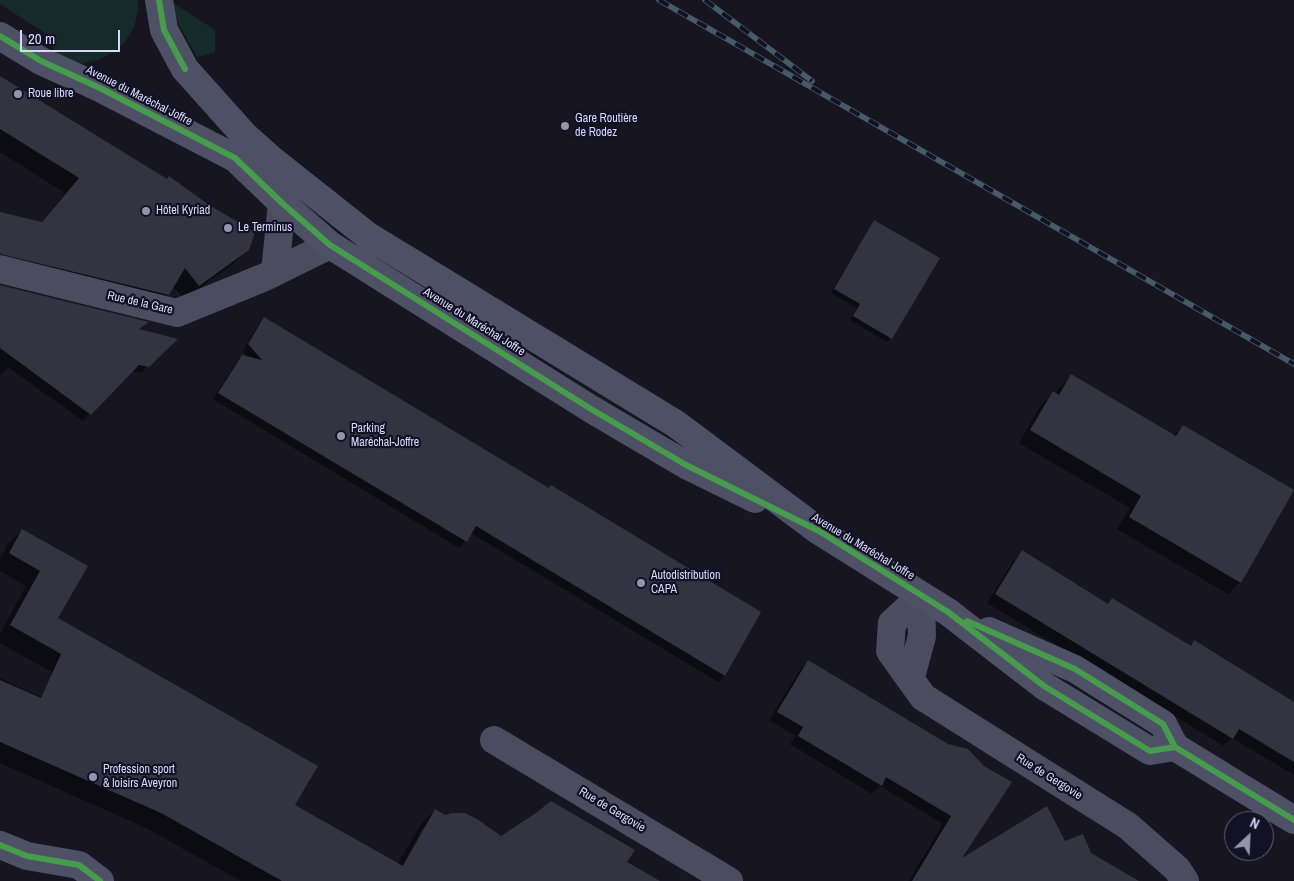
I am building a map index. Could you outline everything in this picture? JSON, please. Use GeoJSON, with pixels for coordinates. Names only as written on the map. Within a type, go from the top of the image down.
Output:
{"type":"FeatureCollection","features":[{"type":"Feature","properties":{"kind":"main road","name":"Avenue du Maréchal Joffre"},"geometry":{"type":"LineString","coordinates":[[159,0],[164,30],[185,69],[246,136],[272,160],[368,236],[676,424],[819,531],[921,596],[948,612],[1074,669],[1163,724],[1175,747],[1294,820]]}},
{"type":"Feature","properties":{"kind":"main road","name":"Avenue du Maréchal Joffre"},"geometry":{"type":"LineString","coordinates":[[0,36],[41,61],[100,88],[236,158],[282,203],[330,245],[591,409],[686,465],[819,531]]}},
{"type":"Feature","properties":{"kind":"main road"},"geometry":{"type":"LineString","coordinates":[[0,845],[27,856],[79,865],[100,881]]}},
{"type":"Feature","properties":{"kind":"main road"},"geometry":{"type":"LineString","coordinates":[[27,856],[52,881]]}},
{"type":"Feature","properties":{"kind":"street"},"geometry":{"type":"LineString","coordinates":[[275,272],[282,203]]}},
{"type":"Feature","properties":{"kind":"street","name":"Rue de la Gare"},"geometry":{"type":"LineString","coordinates":[[0,269],[177,313],[266,277],[330,245]]}},
{"type":"Feature","properties":{"kind":"street","name":"Rue de Gergovie"},"geometry":{"type":"LineString","coordinates":[[921,596],[892,623],[890,651],[911,677],[923,697],[1128,826],[1177,869],[1185,881]]}},
{"type":"Feature","properties":{"kind":"street","name":"Rue de Gergovie"},"geometry":{"type":"LineString","coordinates":[[494,740],[729,881]]}},
{"type":"Feature","properties":{"kind":"green space"},"geometry":{"type":"Polygon","coordinates":[[[0,0],[138,0],[138,10],[134,27],[125,42],[112,53],[98,60],[78,64],[55,57],[51,37],[0,4],[0,0]]]}},
{"type":"Feature","properties":{"kind":"green space"},"geometry":{"type":"Polygon","coordinates":[[[170,1],[215,30],[215,52],[197,57],[179,25],[170,1]]]}},
{"type":"Feature","properties":{"kind":"building"},"geometry":{"type":"Polygon","coordinates":[[[0,76],[167,179],[169,176],[209,205],[255,232],[249,250],[199,286],[185,268],[169,295],[0,254],[0,212],[42,222],[79,178],[0,129],[0,76]]]}},
{"type":"Feature","properties":{"kind":"building"},"geometry":{"type":"Polygon","coordinates":[[[874,220],[940,258],[892,339],[853,316],[860,304],[834,289],[874,220]]]}},
{"type":"Feature","properties":{"kind":"building"},"geometry":{"type":"Polygon","coordinates":[[[0,285],[149,322],[139,329],[178,339],[149,367],[139,365],[91,415],[0,348],[0,285]]]}},
{"type":"Feature","properties":{"kind":"building"},"geometry":{"type":"Polygon","coordinates":[[[264,317],[549,488],[551,485],[761,612],[725,676],[476,526],[467,542],[218,393],[242,355],[262,360],[248,344],[264,317]]]}},
{"type":"Feature","properties":{"kind":"building"},"geometry":{"type":"Polygon","coordinates":[[[1071,374],[1176,436],[1183,425],[1294,490],[1241,583],[1129,517],[1141,496],[1030,430],[1053,391],[1059,395],[1071,374]]]}},
{"type":"Feature","properties":{"kind":"building"},"geometry":{"type":"Polygon","coordinates":[[[22,529],[88,566],[58,618],[318,766],[295,805],[403,866],[435,809],[445,815],[465,813],[501,836],[551,801],[635,850],[627,862],[660,881],[282,881],[161,813],[0,742],[0,680],[41,698],[61,654],[10,625],[40,571],[9,553],[22,529]]]}},
{"type":"Feature","properties":{"kind":"building"},"geometry":{"type":"Polygon","coordinates":[[[1022,550],[1108,604],[1112,598],[1191,646],[1194,640],[1294,702],[1294,762],[1239,729],[1233,739],[995,594],[1022,550]]]}},
{"type":"Feature","properties":{"kind":"building"},"geometry":{"type":"Polygon","coordinates":[[[808,660],[948,744],[968,749],[984,766],[1012,782],[962,858],[1047,806],[1065,841],[1083,834],[1091,853],[1139,881],[912,881],[951,816],[886,777],[882,786],[798,736],[803,727],[777,712],[808,660]]]}},
{"type":"Feature","properties":{"kind":"railway"},"geometry":{"type":"LineString","coordinates":[[659,0],[1294,364]]}},
{"type":"Feature","properties":{"kind":"railway"},"geometry":{"type":"LineString","coordinates":[[705,0],[812,81]]}},
{"type":"Feature","properties":{"kind":"cycle path"},"geometry":{"type":"LineString","coordinates":[[159,0],[164,30],[185,69]]}},
{"type":"Feature","properties":{"kind":"cycle path"},"geometry":{"type":"LineString","coordinates":[[0,36],[41,61],[100,88],[235,158],[330,245],[591,409],[686,465],[819,531],[948,612],[1044,686],[1150,751],[1175,747]]}},
{"type":"Feature","properties":{"kind":"cycle path"},"geometry":{"type":"LineString","coordinates":[[967,621],[1075,669],[1163,724],[1175,747],[1294,820]]}},
{"type":"Feature","properties":{"kind":"cycle path"},"geometry":{"type":"LineString","coordinates":[[0,845],[27,856],[79,865],[100,881]]}},
{"type":"Feature","properties":{"kind":"place","name":"Roue libre"},"geometry":{"type":"Point","coordinates":[18,94]}},
{"type":"Feature","properties":{"kind":"place","name":"Gare Routière de Rodez"},"geometry":{"type":"Point","coordinates":[565,126]}},
{"type":"Feature","properties":{"kind":"place","name":"Hôtel Kyriad"},"geometry":{"type":"Point","coordinates":[146,211]}},
{"type":"Feature","properties":{"kind":"place","name":"Le Terminus"},"geometry":{"type":"Point","coordinates":[228,228]}},
{"type":"Feature","properties":{"kind":"place","name":"Parking Maréchal-Joffre"},"geometry":{"type":"Point","coordinates":[341,436]}},
{"type":"Feature","properties":{"kind":"place","name":"Autodistribution CAPA"},"geometry":{"type":"Point","coordinates":[641,583]}},
{"type":"Feature","properties":{"kind":"place","name":"Profession sport & loisirs Aveyron"},"geometry":{"type":"Point","coordinates":[93,777]}}]}
